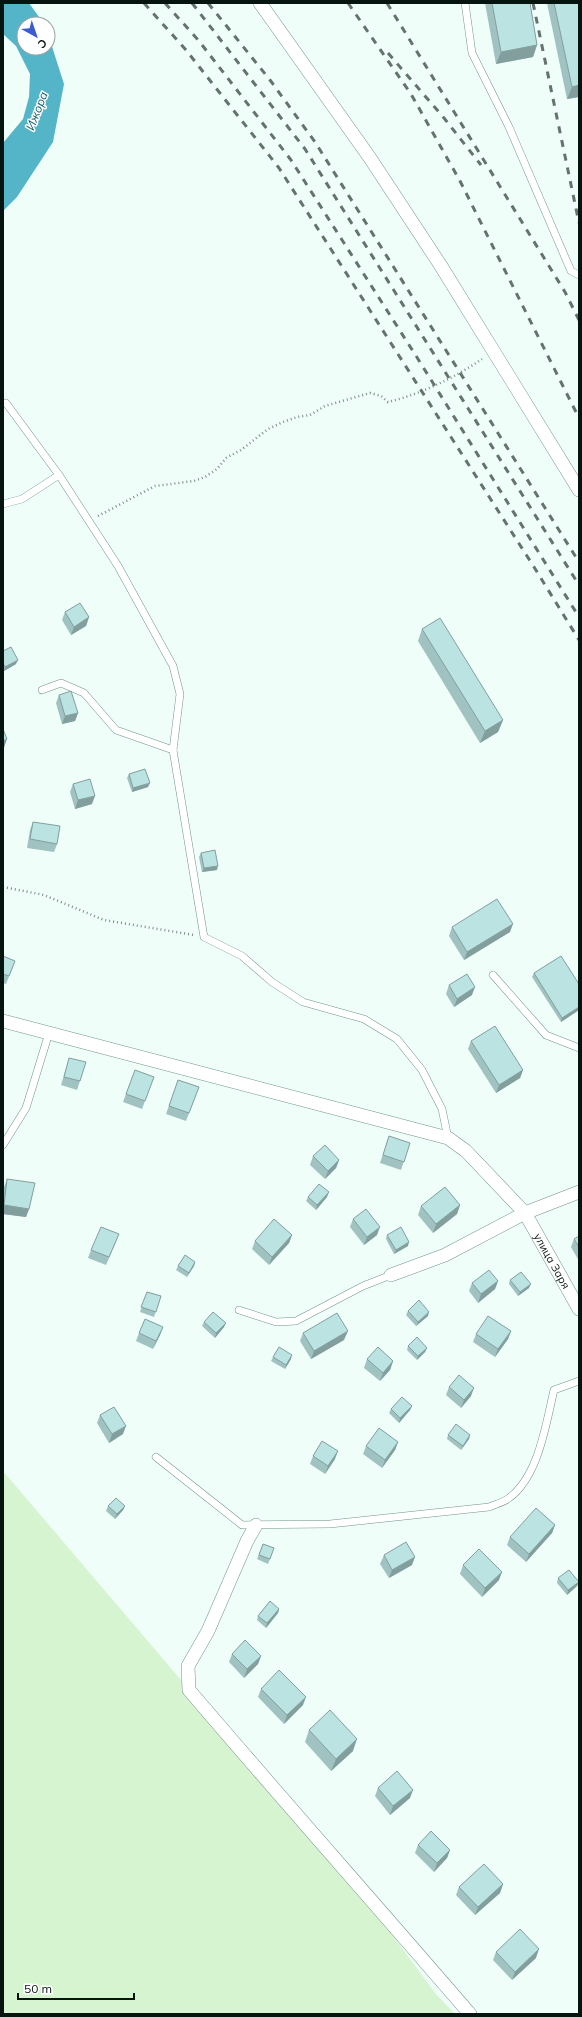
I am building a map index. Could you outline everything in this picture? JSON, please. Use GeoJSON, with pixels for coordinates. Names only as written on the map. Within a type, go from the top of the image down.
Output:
{"type":"FeatureCollection","features":[{"type":"Feature","properties":{"kind":"street"},"geometry":{"type":"LineString","coordinates":[[260,3],[370,158],[440,266],[579,490]]}},
{"type":"Feature","properties":{"kind":"street"},"geometry":{"type":"LineString","coordinates":[[3,1021],[448,1138]]}},
{"type":"Feature","properties":{"kind":"street","name":"улица Заря"},"geometry":{"type":"LineString","coordinates":[[448,1138],[466,1151],[525,1213],[579,1309]]}},
{"type":"Feature","properties":{"kind":"street"},"geometry":{"type":"LineString","coordinates":[[390,1275],[445,1255],[525,1213],[579,1192]]}},
{"type":"Feature","properties":{"kind":"street"},"geometry":{"type":"LineString","coordinates":[[256,1525],[247,1541],[208,1631],[188,1666],[189,1690],[307,1829],[373,1901],[470,2014]]}},
{"type":"Feature","properties":{"kind":"lane"},"geometry":{"type":"LineString","coordinates":[[465,3],[472,53],[509,127],[571,271],[579,275]]}},
{"type":"Feature","properties":{"kind":"lane"},"geometry":{"type":"LineString","coordinates":[[6,403],[59,475],[118,566],[173,666],[180,694],[173,750],[204,937],[242,956],[272,982],[303,1002],[364,1019],[397,1039],[422,1070],[442,1109],[448,1138]]}},
{"type":"Feature","properties":{"kind":"lane"},"geometry":{"type":"LineString","coordinates":[[3,504],[22,499],[59,475]]}},
{"type":"Feature","properties":{"kind":"lane"},"geometry":{"type":"LineString","coordinates":[[42,690],[61,683],[84,693],[116,730],[145,738],[173,750]]}},
{"type":"Feature","properties":{"kind":"lane"},"geometry":{"type":"LineString","coordinates":[[493,975],[546,1035],[579,1048]]}},
{"type":"Feature","properties":{"kind":"lane"},"geometry":{"type":"LineString","coordinates":[[3,1145],[26,1108],[49,1033]]}},
{"type":"Feature","properties":{"kind":"lane"},"geometry":{"type":"LineString","coordinates":[[238,1310],[276,1322],[296,1322],[363,1286],[390,1275]]}},
{"type":"Feature","properties":{"kind":"lane"},"geometry":{"type":"LineString","coordinates":[[156,1457],[242,1525],[330,1524],[489,1506],[509,1498],[524,1483],[537,1456],[554,1390],[579,1381]]}},
{"type":"Feature","properties":{"kind":"path"},"geometry":{"type":"LineString","coordinates":[[89,521],[155,486],[194,482],[205,477],[217,469],[226,458],[241,450],[268,429],[283,422],[297,417],[310,415],[324,406],[370,393],[381,396],[388,402],[406,397],[469,368],[493,353]]}},
{"type":"Feature","properties":{"kind":"path"},"geometry":{"type":"LineString","coordinates":[[3,887],[44,895],[104,920],[204,937]]}},
{"type":"Feature","properties":{"kind":"green space"},"geometry":{"type":"Polygon","coordinates":[[[3,1471],[353,1882],[436,1994],[455,2014],[3,2014],[3,1471]]]}},
{"type":"Feature","properties":{"kind":"water","name":"Ижора"},"geometry":{"type":"Polygon","coordinates":[[[3,3],[29,3],[38,16],[16,16],[16,46],[3,34],[3,3]]]}},
{"type":"Feature","properties":{"kind":"water","name":"Ижора"},"geometry":{"type":"Polygon","coordinates":[[[21,56],[55,56],[64,84],[53,142],[17,197],[3,211],[3,143],[23,119],[29,97],[30,74],[21,56]]]}},
{"type":"Feature","properties":{"kind":"building"},"geometry":{"type":"Polygon","coordinates":[[[492,3],[530,3],[537,45],[501,52],[492,3]]]}},
{"type":"Feature","properties":{"kind":"building"},"geometry":{"type":"Polygon","coordinates":[[[554,3],[579,3],[579,85],[572,87],[554,3]]]}},
{"type":"Feature","properties":{"kind":"building"},"geometry":{"type":"Polygon","coordinates":[[[80,603],[89,617],[74,627],[65,612],[80,603]]]}},
{"type":"Feature","properties":{"kind":"building"},"geometry":{"type":"Polygon","coordinates":[[[440,618],[503,720],[485,731],[422,629],[440,618]]]}},
{"type":"Feature","properties":{"kind":"building"},"geometry":{"type":"Polygon","coordinates":[[[11,647],[18,660],[5,667],[3,663],[3,651],[11,647]]]}},
{"type":"Feature","properties":{"kind":"building"},"geometry":{"type":"Polygon","coordinates":[[[71,691],[78,713],[65,716],[59,695],[71,691]]]}},
{"type":"Feature","properties":{"kind":"building"},"geometry":{"type":"Polygon","coordinates":[[[3,729],[7,739],[3,741],[3,729]]]}},
{"type":"Feature","properties":{"kind":"building"},"geometry":{"type":"Polygon","coordinates":[[[145,769],[150,783],[133,788],[129,774],[145,769]]]}},
{"type":"Feature","properties":{"kind":"building"},"geometry":{"type":"Polygon","coordinates":[[[90,779],[95,796],[78,800],[73,784],[90,779]]]}},
{"type":"Feature","properties":{"kind":"building"},"geometry":{"type":"Polygon","coordinates":[[[33,822],[60,826],[57,844],[30,839],[33,822]]]}},
{"type":"Feature","properties":{"kind":"building"},"geometry":{"type":"Polygon","coordinates":[[[215,850],[218,866],[204,868],[201,853],[215,850]]]}},
{"type":"Feature","properties":{"kind":"building"},"geometry":{"type":"Polygon","coordinates":[[[497,899],[513,924],[467,952],[452,927],[497,899]]]}},
{"type":"Feature","properties":{"kind":"building"},"geometry":{"type":"Polygon","coordinates":[[[3,956],[15,961],[9,976],[3,974],[3,956]]]}},
{"type":"Feature","properties":{"kind":"building"},"geometry":{"type":"Polygon","coordinates":[[[561,956],[579,984],[579,1007],[562,1018],[534,973],[561,956]]]}},
{"type":"Feature","properties":{"kind":"building"},"geometry":{"type":"Polygon","coordinates":[[[467,974],[475,987],[457,999],[449,985],[467,974]]]}},
{"type":"Feature","properties":{"kind":"building"},"geometry":{"type":"Polygon","coordinates":[[[495,1026],[523,1070],[499,1085],[471,1041],[495,1026]]]}},
{"type":"Feature","properties":{"kind":"building"},"geometry":{"type":"Polygon","coordinates":[[[69,1058],[86,1062],[80,1081],[64,1077],[69,1058]]]}},
{"type":"Feature","properties":{"kind":"building"},"geometry":{"type":"Polygon","coordinates":[[[135,1070],[154,1077],[145,1101],[126,1094],[135,1070]]]}},
{"type":"Feature","properties":{"kind":"building"},"geometry":{"type":"Polygon","coordinates":[[[178,1080],[199,1087],[189,1113],[169,1106],[178,1080]]]}},
{"type":"Feature","properties":{"kind":"building"},"geometry":{"type":"Polygon","coordinates":[[[389,1136],[410,1143],[404,1162],[383,1155],[389,1136]]]}},
{"type":"Feature","properties":{"kind":"building"},"geometry":{"type":"Polygon","coordinates":[[[325,1145],[339,1160],[328,1171],[313,1156],[325,1145]]]}},
{"type":"Feature","properties":{"kind":"building"},"geometry":{"type":"Polygon","coordinates":[[[7,1179],[35,1183],[29,1209],[4,1205],[7,1179]]]}},
{"type":"Feature","properties":{"kind":"building"},"geometry":{"type":"Polygon","coordinates":[[[319,1184],[329,1192],[317,1205],[308,1197],[319,1184]]]}},
{"type":"Feature","properties":{"kind":"building"},"geometry":{"type":"Polygon","coordinates":[[[445,1187],[460,1205],[436,1224],[421,1206],[445,1187]]]}},
{"type":"Feature","properties":{"kind":"building"},"geometry":{"type":"Polygon","coordinates":[[[366,1209],[380,1227],[367,1237],[353,1219],[366,1209]]]}},
{"type":"Feature","properties":{"kind":"building"},"geometry":{"type":"Polygon","coordinates":[[[274,1219],[292,1235],[272,1257],[255,1241],[274,1219]]]}},
{"type":"Feature","properties":{"kind":"building"},"geometry":{"type":"Polygon","coordinates":[[[101,1227],[119,1234],[109,1257],[91,1250],[101,1227]]]}},
{"type":"Feature","properties":{"kind":"building"},"geometry":{"type":"Polygon","coordinates":[[[401,1227],[409,1242],[396,1250],[387,1235],[401,1227]]]}},
{"type":"Feature","properties":{"kind":"building"},"geometry":{"type":"Polygon","coordinates":[[[579,1236],[579,1247],[574,1239],[579,1236]]]}},
{"type":"Feature","properties":{"kind":"building"},"geometry":{"type":"Polygon","coordinates":[[[185,1255],[195,1262],[189,1273],[178,1266],[185,1255]]]}},
{"type":"Feature","properties":{"kind":"building"},"geometry":{"type":"Polygon","coordinates":[[[489,1270],[498,1281],[481,1294],[472,1283],[489,1270]]]}},
{"type":"Feature","properties":{"kind":"building"},"geometry":{"type":"Polygon","coordinates":[[[521,1272],[531,1284],[520,1292],[510,1280],[521,1272]]]}},
{"type":"Feature","properties":{"kind":"building"},"geometry":{"type":"Polygon","coordinates":[[[147,1292],[161,1296],[156,1312],[141,1307],[147,1292]]]}},
{"type":"Feature","properties":{"kind":"building"},"geometry":{"type":"Polygon","coordinates":[[[419,1300],[429,1312],[418,1322],[408,1311],[419,1300]]]}},
{"type":"Feature","properties":{"kind":"building"},"geometry":{"type":"Polygon","coordinates":[[[213,1312],[226,1323],[216,1333],[204,1322],[213,1312]]]}},
{"type":"Feature","properties":{"kind":"building"},"geometry":{"type":"Polygon","coordinates":[[[337,1313],[348,1331],[314,1351],[303,1333],[337,1313]]]}},
{"type":"Feature","properties":{"kind":"building"},"geometry":{"type":"Polygon","coordinates":[[[488,1316],[511,1331],[498,1349],[476,1334],[488,1316]]]}},
{"type":"Feature","properties":{"kind":"building"},"geometry":{"type":"Polygon","coordinates":[[[145,1319],[163,1327],[156,1341],[139,1333],[145,1319]]]}},
{"type":"Feature","properties":{"kind":"building"},"geometry":{"type":"Polygon","coordinates":[[[417,1337],[427,1348],[418,1356],[408,1346],[417,1337]]]}},
{"type":"Feature","properties":{"kind":"building"},"geometry":{"type":"Polygon","coordinates":[[[279,1347],[292,1355],[286,1365],[273,1357],[279,1347]]]}},
{"type":"Feature","properties":{"kind":"building"},"geometry":{"type":"Polygon","coordinates":[[[378,1347],[393,1361],[383,1373],[367,1359],[378,1347]]]}},
{"type":"Feature","properties":{"kind":"building"},"geometry":{"type":"Polygon","coordinates":[[[459,1375],[474,1388],[464,1400],[449,1387],[459,1375]]]}},
{"type":"Feature","properties":{"kind":"building"},"geometry":{"type":"Polygon","coordinates":[[[402,1397],[412,1406],[400,1418],[391,1409],[402,1397]]]}},
{"type":"Feature","properties":{"kind":"building"},"geometry":{"type":"Polygon","coordinates":[[[114,1407],[126,1426],[112,1434],[100,1415],[114,1407]]]}},
{"type":"Feature","properties":{"kind":"building"},"geometry":{"type":"Polygon","coordinates":[[[456,1424],[470,1435],[463,1446],[448,1435],[456,1424]]]}},
{"type":"Feature","properties":{"kind":"building"},"geometry":{"type":"Polygon","coordinates":[[[379,1428],[398,1442],[385,1460],[366,1446],[379,1428]]]}},
{"type":"Feature","properties":{"kind":"building"},"geometry":{"type":"Polygon","coordinates":[[[322,1441],[338,1451],[328,1466],[313,1456],[322,1441]]]}},
{"type":"Feature","properties":{"kind":"building"},"geometry":{"type":"Polygon","coordinates":[[[116,1498],[125,1506],[117,1514],[108,1506],[116,1498]]]}},
{"type":"Feature","properties":{"kind":"building"},"geometry":{"type":"Polygon","coordinates":[[[536,1508],[555,1525],[529,1554],[510,1537],[536,1508]]]}},
{"type":"Feature","properties":{"kind":"building"},"geometry":{"type":"Polygon","coordinates":[[[406,1542],[415,1557],[392,1570],[384,1555],[406,1542]]]}},
{"type":"Feature","properties":{"kind":"building"},"geometry":{"type":"Polygon","coordinates":[[[263,1544],[274,1548],[270,1559],[259,1555],[263,1544]]]}},
{"type":"Feature","properties":{"kind":"building"},"geometry":{"type":"Polygon","coordinates":[[[479,1549],[502,1572],[485,1588],[463,1565],[479,1549]]]}},
{"type":"Feature","properties":{"kind":"building"},"geometry":{"type":"Polygon","coordinates":[[[569,1570],[579,1582],[568,1590],[558,1578],[569,1570]]]}},
{"type":"Feature","properties":{"kind":"building"},"geometry":{"type":"Polygon","coordinates":[[[270,1601],[279,1609],[267,1623],[258,1616],[270,1601]]]}},
{"type":"Feature","properties":{"kind":"building"},"geometry":{"type":"Polygon","coordinates":[[[245,1640],[261,1656],[247,1669],[232,1654],[245,1640]]]}},
{"type":"Feature","properties":{"kind":"building"},"geometry":{"type":"Polygon","coordinates":[[[279,1670],[306,1697],[287,1715],[261,1689],[279,1670]]]}},
{"type":"Feature","properties":{"kind":"building"},"geometry":{"type":"Polygon","coordinates":[[[330,1710],[357,1739],[336,1759],[309,1730],[330,1710]]]}},
{"type":"Feature","properties":{"kind":"building"},"geometry":{"type":"Polygon","coordinates":[[[397,1771],[413,1790],[393,1806],[378,1788],[397,1771]]]}},
{"type":"Feature","properties":{"kind":"building"},"geometry":{"type":"Polygon","coordinates":[[[431,1831],[450,1850],[437,1863],[418,1845],[431,1831]]]}},
{"type":"Feature","properties":{"kind":"building"},"geometry":{"type":"Polygon","coordinates":[[[484,1864],[503,1884],[478,1907],[459,1887],[484,1864]]]}},
{"type":"Feature","properties":{"kind":"building"},"geometry":{"type":"Polygon","coordinates":[[[520,1929],[539,1949],[515,1972],[496,1952],[520,1929]]]}},
{"type":"Feature","properties":{"kind":"railway"},"geometry":{"type":"LineString","coordinates":[[144,3],[186,50],[279,168],[579,640]]}},
{"type":"Feature","properties":{"kind":"railway"},"geometry":{"type":"LineString","coordinates":[[165,3],[199,41],[291,160],[418,359],[579,617]]}},
{"type":"Feature","properties":{"kind":"railway"},"geometry":{"type":"LineString","coordinates":[[192,3],[305,149],[579,585]]}},
{"type":"Feature","properties":{"kind":"railway"},"geometry":{"type":"LineString","coordinates":[[208,3],[270,80],[315,142],[579,562]]}},
{"type":"Feature","properties":{"kind":"railway"},"geometry":{"type":"LineString","coordinates":[[348,3],[411,94],[460,181],[579,418]]}},
{"type":"Feature","properties":{"kind":"railway"},"geometry":{"type":"LineString","coordinates":[[387,3],[565,292],[579,320]]}},
{"type":"Feature","properties":{"kind":"railway"},"geometry":{"type":"LineString","coordinates":[[533,3],[579,223]]}},
{"type":"Feature","properties":{"kind":"railway"},"geometry":{"type":"LineString","coordinates":[[388,53],[444,118],[481,165]]}}]}
